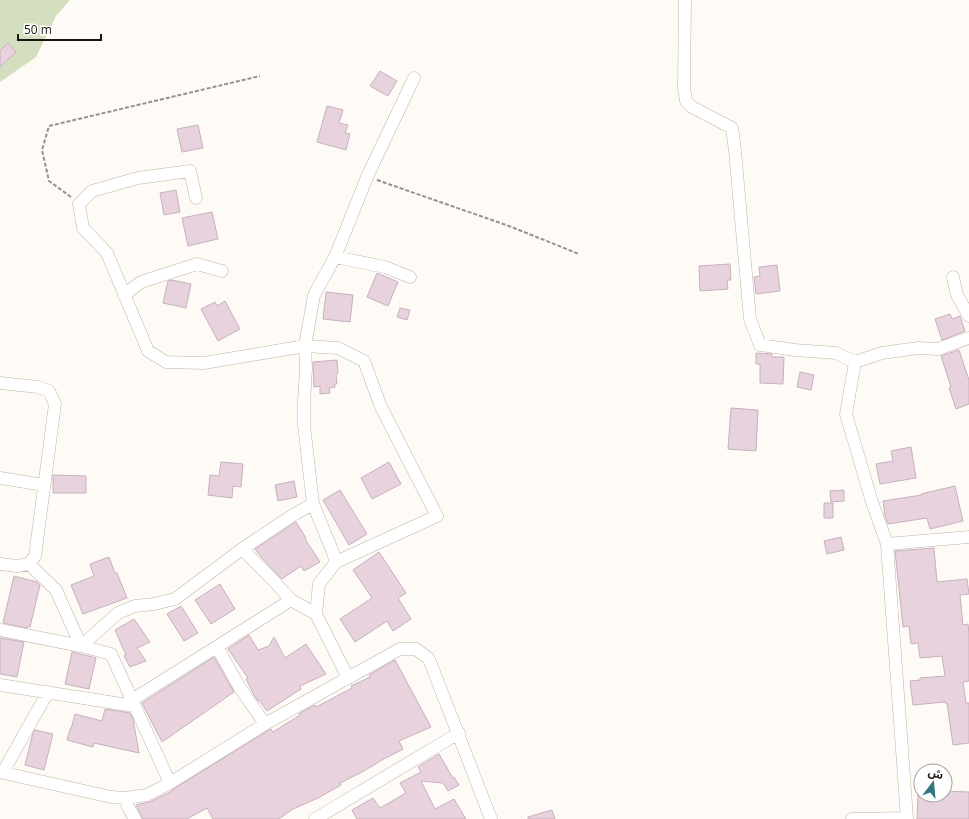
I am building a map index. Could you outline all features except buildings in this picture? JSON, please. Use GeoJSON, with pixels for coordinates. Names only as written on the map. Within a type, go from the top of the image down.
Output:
{"type":"FeatureCollection","features":[{"type":"Feature","properties":{"kind":"street"},"geometry":{"type":"LineString","coordinates":[[685,0],[684,88],[686,101],[692,108],[732,128],[750,319],[760,344],[795,350],[836,353],[855,362],[882,353],[918,348],[938,349],[969,338]]}},
{"type":"Feature","properties":{"kind":"street"},"geometry":{"type":"LineString","coordinates":[[336,562],[313,504],[304,425],[306,369],[305,346],[314,295],[334,257],[367,177],[414,78]]}},
{"type":"Feature","properties":{"kind":"street"},"geometry":{"type":"LineString","coordinates":[[196,198],[190,171],[138,178],[92,191],[80,204],[84,228],[107,253],[148,351],[166,362],[204,363],[305,346],[338,348],[364,362],[381,407],[437,516],[336,562],[319,584],[316,614],[348,678]]}},
{"type":"Feature","properties":{"kind":"street"},"geometry":{"type":"LineString","coordinates":[[334,257],[385,267],[410,277]]}},
{"type":"Feature","properties":{"kind":"street"},"geometry":{"type":"LineString","coordinates":[[124,295],[141,282],[197,264],[222,271]]}},
{"type":"Feature","properties":{"kind":"street"},"geometry":{"type":"LineString","coordinates":[[953,277],[957,295],[969,316]]}},
{"type":"Feature","properties":{"kind":"street"},"geometry":{"type":"LineString","coordinates":[[852,819],[907,818],[887,544],[872,502],[846,414],[855,362]]}},
{"type":"Feature","properties":{"kind":"street"},"geometry":{"type":"LineString","coordinates":[[0,383],[38,387],[49,391],[54,404],[35,556],[29,564],[18,566],[0,564]]}},
{"type":"Feature","properties":{"kind":"street"},"geometry":{"type":"LineString","coordinates":[[0,478],[44,485]]}},
{"type":"Feature","properties":{"kind":"street"},"geometry":{"type":"LineString","coordinates":[[81,646],[118,613],[135,606],[154,604],[175,599],[242,549],[313,504]]}},
{"type":"Feature","properties":{"kind":"street"},"geometry":{"type":"LineString","coordinates":[[887,544],[969,537]]}},
{"type":"Feature","properties":{"kind":"street"},"geometry":{"type":"LineString","coordinates":[[242,549],[291,600],[316,614]]}},
{"type":"Feature","properties":{"kind":"street"},"geometry":{"type":"LineString","coordinates":[[29,564],[56,590],[81,646]]}},
{"type":"Feature","properties":{"kind":"street"},"geometry":{"type":"LineString","coordinates":[[0,685],[133,703],[291,600]]}},
{"type":"Feature","properties":{"kind":"street"},"geometry":{"type":"LineString","coordinates":[[0,630],[81,646],[111,654],[170,783]]}},
{"type":"Feature","properties":{"kind":"street"},"geometry":{"type":"LineString","coordinates":[[217,647],[240,688],[265,724]]}},
{"type":"Feature","properties":{"kind":"street"},"geometry":{"type":"LineString","coordinates":[[48,692],[1,772],[111,797],[125,798],[147,795],[170,783],[265,724],[400,649],[416,649],[429,659],[491,819]]}},
{"type":"Feature","properties":{"kind":"street"},"geometry":{"type":"LineString","coordinates":[[315,819],[458,733]]}},
{"type":"Feature","properties":{"kind":"street"},"geometry":{"type":"LineString","coordinates":[[125,798],[135,819]]}},
{"type":"Feature","properties":{"kind":"path"},"geometry":{"type":"LineString","coordinates":[[80,204],[50,181],[42,150],[49,126],[260,76]]}},
{"type":"Feature","properties":{"kind":"path"},"geometry":{"type":"LineString","coordinates":[[367,177],[509,226],[579,254]]}},
{"type":"Feature","properties":{"kind":"green space"},"geometry":{"type":"Polygon","coordinates":[[[0,0],[70,0],[56,16],[36,57],[0,82],[0,0]]]}}]}
